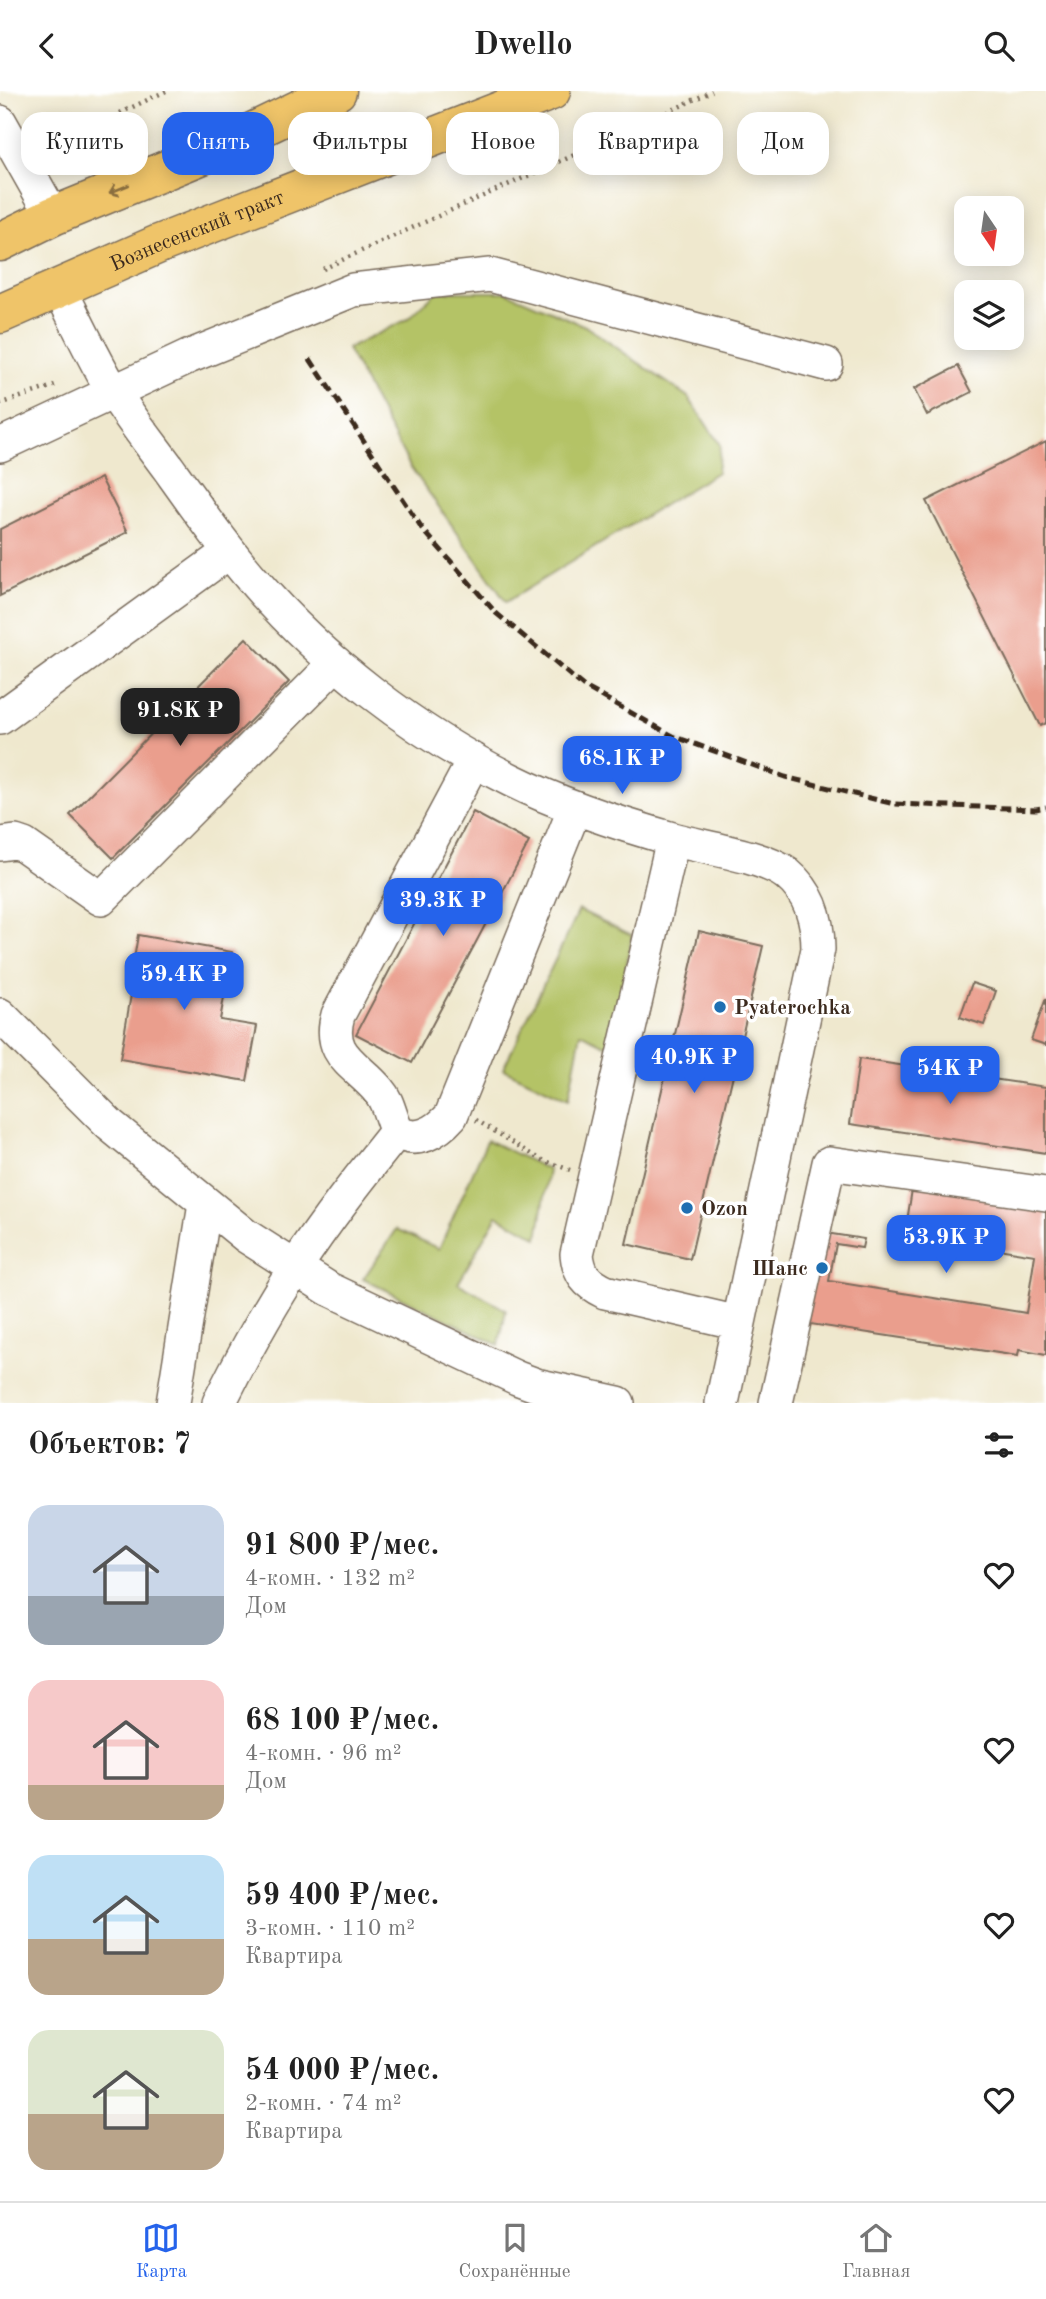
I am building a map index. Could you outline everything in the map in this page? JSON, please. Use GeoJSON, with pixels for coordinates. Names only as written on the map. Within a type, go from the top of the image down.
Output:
{"type":"FeatureCollection","features":[{"type":"Feature","properties":{"kind":"main road"},"geometry":{"type":"LineString","coordinates":[[274,121],[337,91]]}},
{"type":"Feature","properties":{"kind":"main road","name":"Вознесенский тракт"},"geometry":{"type":"LineString","coordinates":[[0,314],[159,244],[551,91]]}},
{"type":"Feature","properties":{"kind":"main road"},"geometry":{"type":"LineString","coordinates":[[0,242],[53,216],[162,171]]}},
{"type":"Feature","properties":{"kind":"street"},"geometry":{"type":"LineString","coordinates":[[268,112],[298,91]]}},
{"type":"Feature","properties":{"kind":"street"},"geometry":{"type":"LineString","coordinates":[[0,122],[53,216]]}},
{"type":"Feature","properties":{"kind":"street"},"geometry":{"type":"LineString","coordinates":[[0,445],[108,381],[188,357],[353,290],[490,275],[826,364]]}},
{"type":"Feature","properties":{"kind":"street"},"geometry":{"type":"LineString","coordinates":[[59,288],[108,381],[229,552],[276,607],[335,663],[433,736],[511,780],[575,809],[761,862],[785,873],[800,886],[812,905],[818,929],[818,949],[722,1403]]}},
{"type":"Feature","properties":{"kind":"street"},"geometry":{"type":"LineString","coordinates":[[0,718],[229,552]]}},
{"type":"Feature","properties":{"kind":"street"},"geometry":{"type":"LineString","coordinates":[[0,844],[15,842],[24,845],[107,903],[335,663]]}},
{"type":"Feature","properties":{"kind":"street"},"geometry":{"type":"LineString","coordinates":[[474,760],[334,1027],[338,1049],[381,1092],[397,1131],[404,1137],[414,1138],[431,1133],[445,1122],[455,1107],[575,809]]}},
{"type":"Feature","properties":{"kind":"street"},"geometry":{"type":"LineString","coordinates":[[673,839],[577,1254],[578,1267],[591,1286],[605,1292],[738,1323]]}},
{"type":"Feature","properties":{"kind":"street"},"geometry":{"type":"LineString","coordinates":[[0,1016],[110,1125],[204,1193],[246,1236],[294,1269],[362,1306],[517,1378],[536,1385],[618,1403]]}},
{"type":"Feature","properties":{"kind":"street"},"geometry":{"type":"LineString","coordinates":[[219,1403],[252,1339],[294,1269],[342,1200],[397,1131]]}},
{"type":"Feature","properties":{"kind":"street"},"geometry":{"type":"LineString","coordinates":[[776,1403],[829,1163],[1046,1194]]}},
{"type":"Feature","properties":{"kind":"street"},"geometry":{"type":"LineString","coordinates":[[173,1403],[204,1193]]}},
{"type":"Feature","properties":{"kind":"path"},"geometry":{"type":"LineString","coordinates":[[122,112],[166,91]]}},
{"type":"Feature","properties":{"kind":"path"},"geometry":{"type":"LineString","coordinates":[[315,273],[440,214],[595,147],[712,91]]}},
{"type":"Feature","properties":{"kind":"path"},"geometry":{"type":"LineString","coordinates":[[0,404],[108,381]]}},
{"type":"Feature","properties":{"kind":"path"},"geometry":{"type":"LineString","coordinates":[[455,1107],[548,1163],[595,1176]]}},
{"type":"Feature","properties":{"kind":"green space"},"geometry":{"type":"Polygon","coordinates":[[[436,292],[506,292],[585,326],[688,397],[720,445],[717,472],[506,602],[410,466],[347,349],[408,319],[436,292]]]}},
{"type":"Feature","properties":{"kind":"green space"},"geometry":{"type":"Polygon","coordinates":[[[579,910],[632,935],[612,1048],[581,1033],[568,1100],[503,1069],[579,910]]]}},
{"type":"Feature","properties":{"kind":"green space"},"geometry":{"type":"Polygon","coordinates":[[[487,1140],[549,1170],[538,1238],[497,1215],[458,1283],[506,1310],[499,1345],[363,1279],[397,1229],[439,1249],[487,1140]]]}},
{"type":"Feature","properties":{"kind":"building"},"geometry":{"type":"Polygon","coordinates":[[[958,366],[972,392],[927,415],[914,389],[958,366]]]}},
{"type":"Feature","properties":{"kind":"building"},"geometry":{"type":"Polygon","coordinates":[[[1046,441],[1046,723],[1040,726],[926,501],[1046,441]]]}},
{"type":"Feature","properties":{"kind":"building"},"geometry":{"type":"Polygon","coordinates":[[[101,478],[128,532],[0,596],[0,529],[101,478]]]}},
{"type":"Feature","properties":{"kind":"building"},"geometry":{"type":"Polygon","coordinates":[[[246,638],[289,682],[113,858],[70,815],[246,638]]]}},
{"type":"Feature","properties":{"kind":"building"},"geometry":{"type":"Polygon","coordinates":[[[473,812],[529,842],[412,1063],[356,1034],[473,812]]]}},
{"type":"Feature","properties":{"kind":"building"},"geometry":{"type":"Polygon","coordinates":[[[699,931],[763,946],[690,1259],[626,1244],[699,931]]]}},
{"type":"Feature","properties":{"kind":"building"},"geometry":{"type":"Polygon","coordinates":[[[138,935],[232,952],[220,1020],[257,1026],[247,1081],[120,1059],[138,935]]]}},
{"type":"Feature","properties":{"kind":"building"},"geometry":{"type":"Polygon","coordinates":[[[972,983],[996,991],[984,1025],[960,1017],[972,983]]]}},
{"type":"Feature","properties":{"kind":"building"},"geometry":{"type":"Polygon","coordinates":[[[1046,998],[1046,1045],[1031,1040],[1046,998]]]}},
{"type":"Feature","properties":{"kind":"building"},"geometry":{"type":"Polygon","coordinates":[[[859,1059],[1046,1087],[1046,1153],[850,1124],[859,1059]]]}},
{"type":"Feature","properties":{"kind":"building","name":"Шанс"},"geometry":{"type":"Polygon","coordinates":[[[913,1183],[1046,1193],[1046,1355],[1019,1350],[1018,1356],[804,1323],[819,1232],[864,1239],[862,1248],[836,1244],[829,1281],[1026,1313],[1035,1255],[905,1234],[913,1183]]]}},
{"type":"Feature","properties":{"kind":"railway"},"geometry":{"type":"LineString","coordinates":[[310,359],[420,526],[496,613],[583,686],[673,736],[785,777],[894,804],[1036,809],[1046,807]]}},
{"type":"Feature","properties":{"kind":"place","name":"Pyaterochka"},"geometry":{"type":"Point","coordinates":[720,1007]}},
{"type":"Feature","properties":{"kind":"place","name":"Ozon"},"geometry":{"type":"Point","coordinates":[687,1208]}},
{"type":"Feature","properties":{"kind":"place","name":"Шанс"},"geometry":{"type":"Point","coordinates":[822,1268]}}]}
